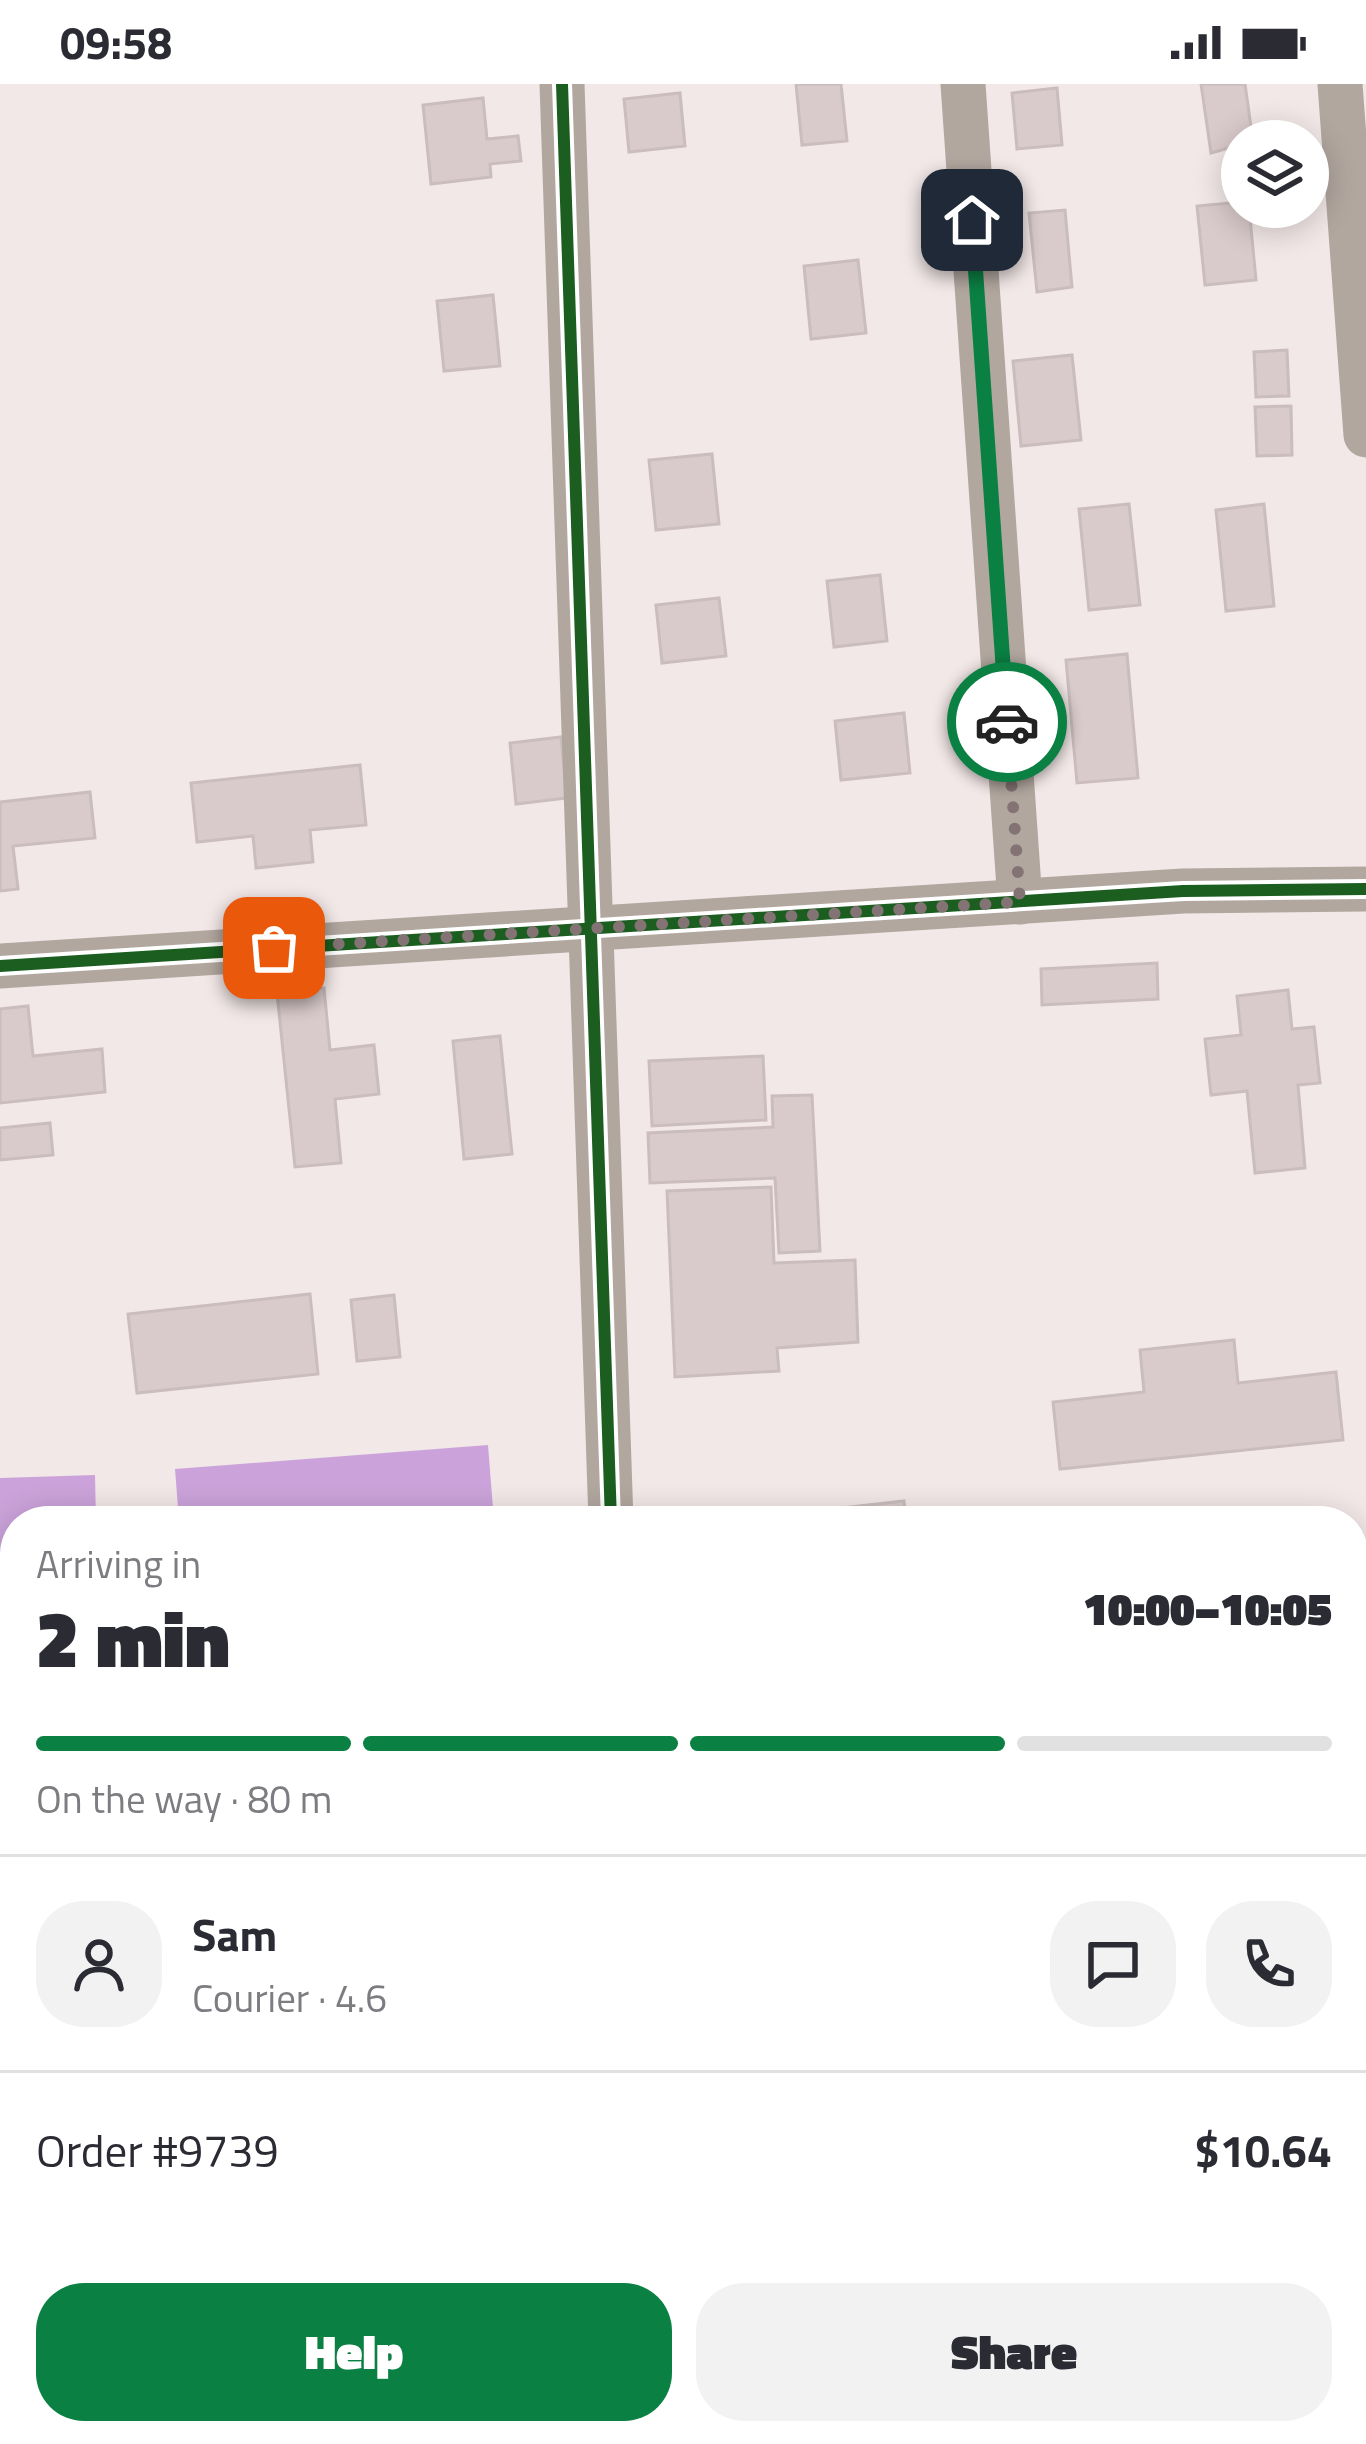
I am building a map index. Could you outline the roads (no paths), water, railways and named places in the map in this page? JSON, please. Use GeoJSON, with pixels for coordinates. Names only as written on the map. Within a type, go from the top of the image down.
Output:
{"type":"FeatureCollection","features":[{"type":"Feature","properties":{"kind":"street"},"geometry":{"type":"LineString","coordinates":[[562,84],[611,1506]]}},
{"type":"Feature","properties":{"kind":"street"},"geometry":{"type":"LineString","coordinates":[[963,84],[1020,902]]}},
{"type":"Feature","properties":{"kind":"street"},"geometry":{"type":"LineString","coordinates":[[1340,84],[1366,435]]}},
{"type":"Feature","properties":{"kind":"street"},"geometry":{"type":"LineString","coordinates":[[0,966],[1020,902],[1366,889]]}}]}
